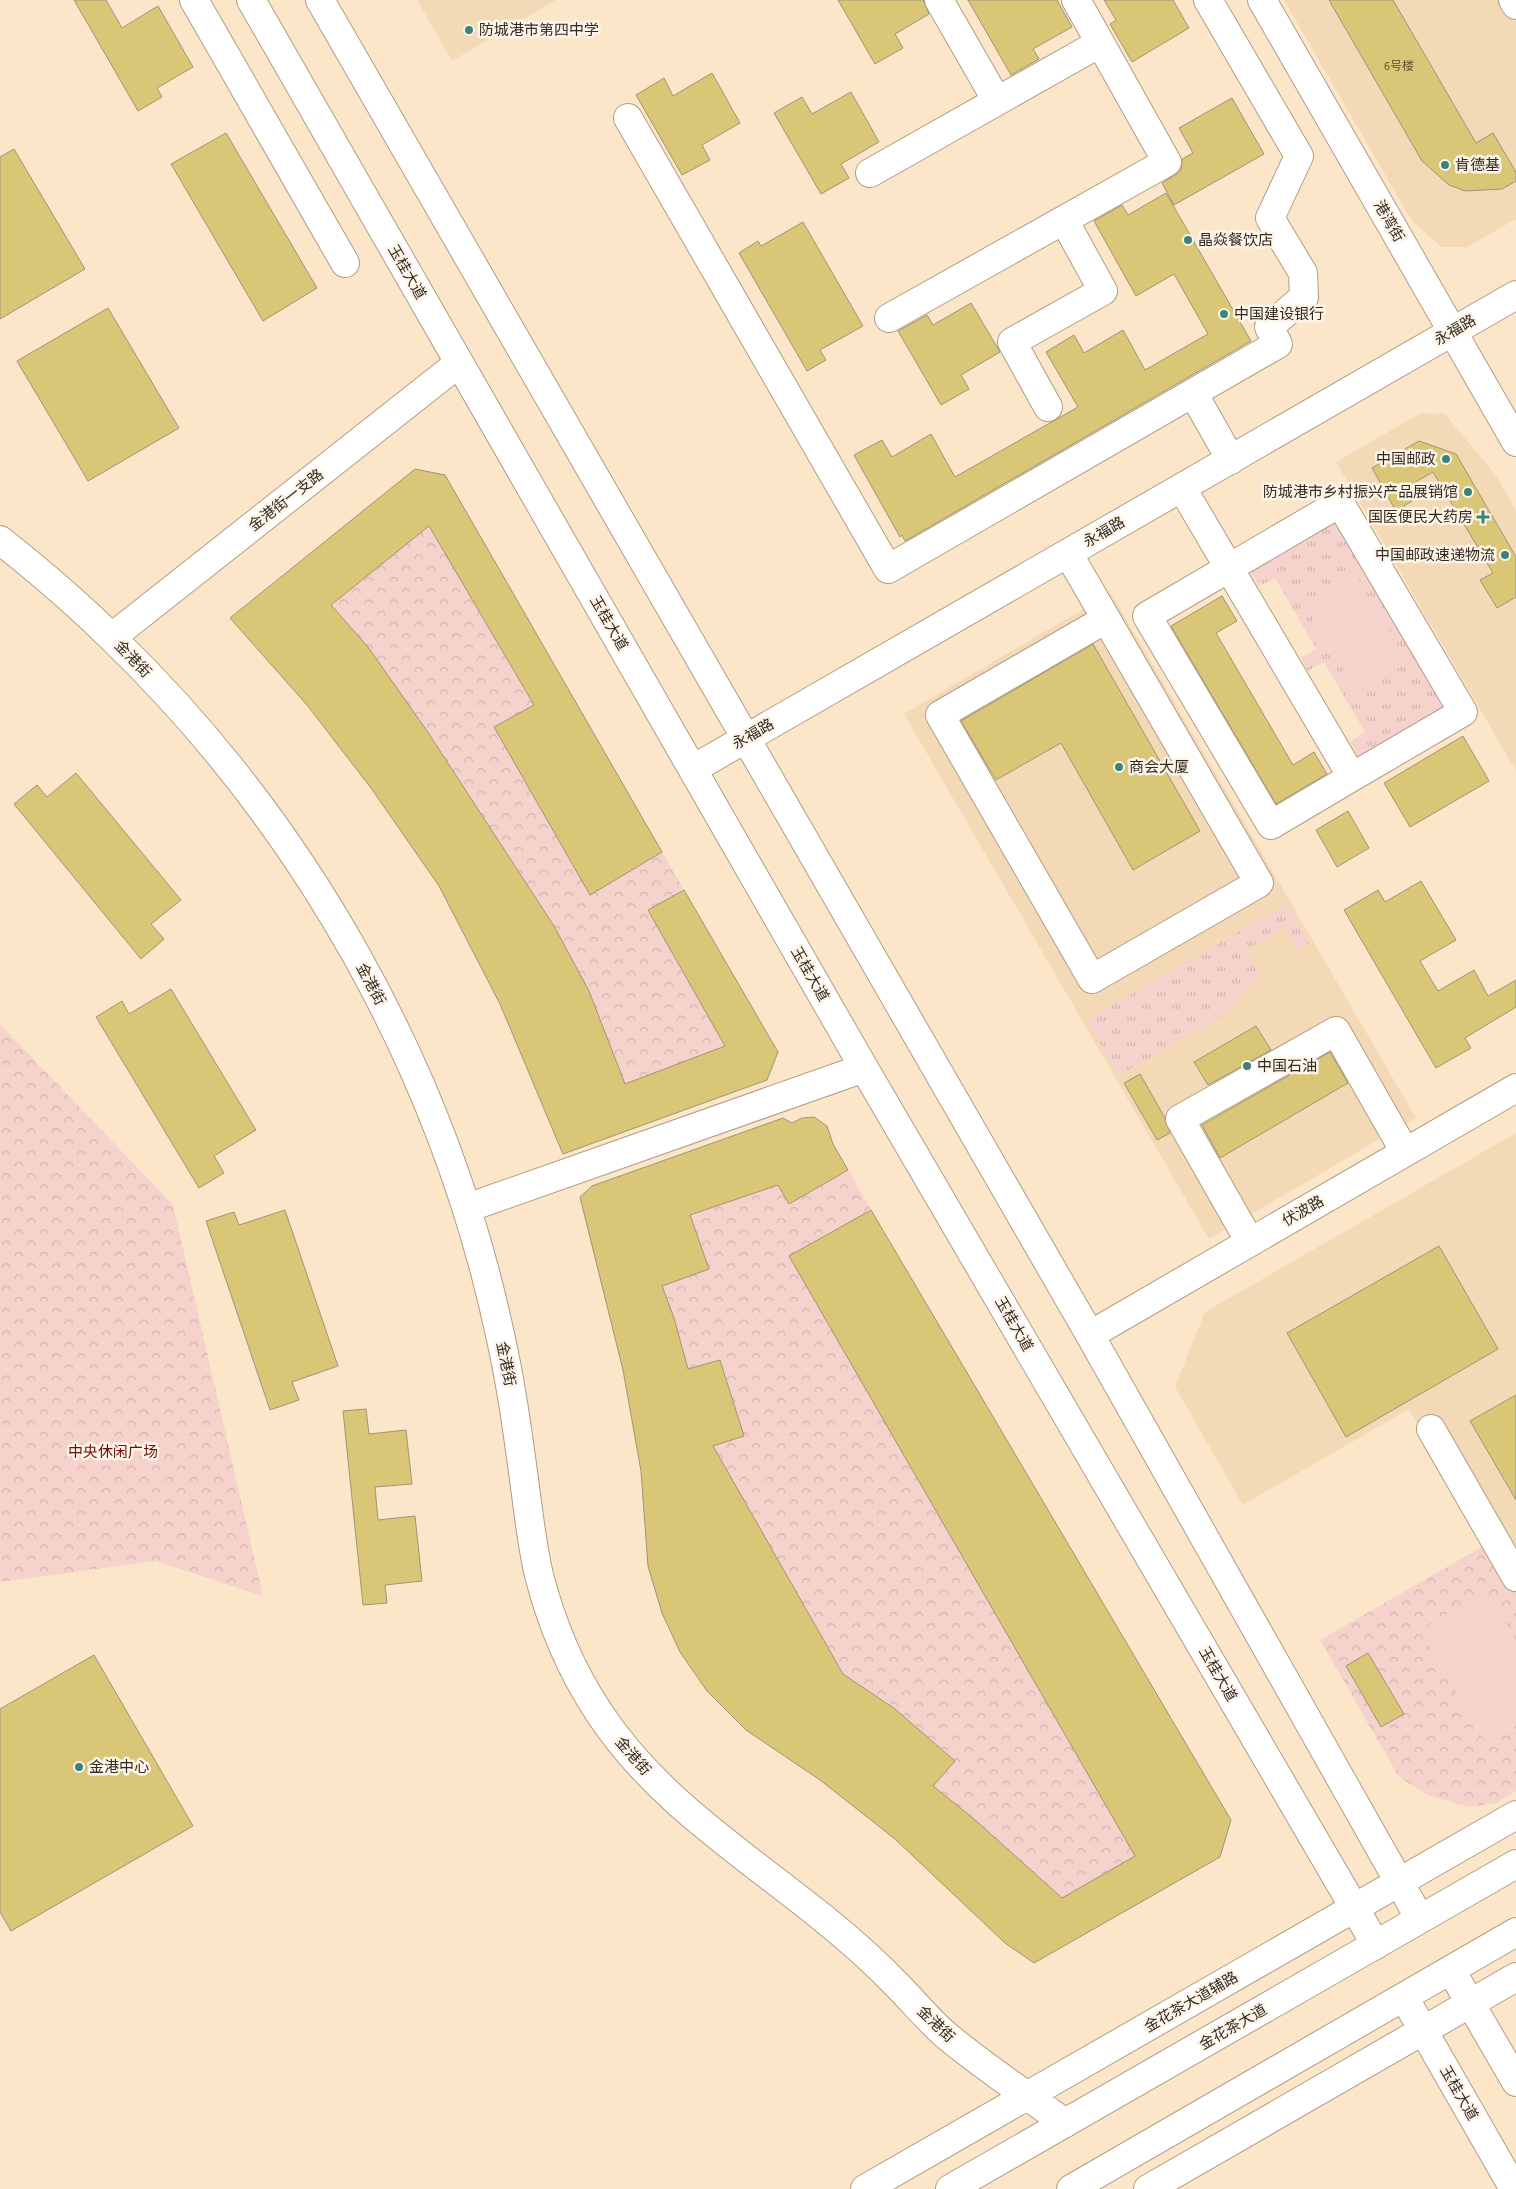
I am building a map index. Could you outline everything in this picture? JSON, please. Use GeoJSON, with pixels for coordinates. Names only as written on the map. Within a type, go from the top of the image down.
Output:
{"type":"FeatureCollection","features":[{"type":"Feature","properties":{"kind":"main road"},"geometry":{"type":"LineString","coordinates":[[194,0],[345,264]]}},
{"type":"Feature","properties":{"kind":"main road","name":"玉桂大道"},"geometry":{"type":"LineString","coordinates":[[252,0],[864,1068],[1376,1945]]}},
{"type":"Feature","properties":{"kind":"main road"},"geometry":{"type":"LineString","coordinates":[[320,0],[1090,1335],[1420,1919]]}},
{"type":"Feature","properties":{"kind":"main road"},"geometry":{"type":"LineString","coordinates":[[940,0],[997,101]]}},
{"type":"Feature","properties":{"kind":"main road"},"geometry":{"type":"LineString","coordinates":[[889,318],[1167,162],[1076,0]]}},
{"type":"Feature","properties":{"kind":"main road"},"geometry":{"type":"LineString","coordinates":[[628,118],[888,569],[1278,344],[1269,327],[1304,297],[1303,273],[1270,218],[1299,156],[1208,0]]}},
{"type":"Feature","properties":{"kind":"main road","name":"港湾街"},"geometry":{"type":"LineString","coordinates":[[1262,0],[1516,442]]}},
{"type":"Feature","properties":{"kind":"main road"},"geometry":{"type":"LineString","coordinates":[[1513,0],[1516,5]]}},
{"type":"Feature","properties":{"kind":"main road"},"geometry":{"type":"LineString","coordinates":[[870,173],[1100,43]]}},
{"type":"Feature","properties":{"kind":"main road"},"geometry":{"type":"LineString","coordinates":[[1048,407],[1012,342],[1103,291],[1064,220]]}},
{"type":"Feature","properties":{"kind":"main road","name":"永福路"},"geometry":{"type":"LineString","coordinates":[[693,769],[1516,295]]}},
{"type":"Feature","properties":{"kind":"main road","name":"金港街一支路"},"geometry":{"type":"LineString","coordinates":[[112,637],[459,363]]}},
{"type":"Feature","properties":{"kind":"main road"},"geometry":{"type":"LineString","coordinates":[[1193,393],[1231,460]]}},
{"type":"Feature","properties":{"kind":"main road"},"geometry":{"type":"LineString","coordinates":[[1182,488],[1352,777]]}},
{"type":"Feature","properties":{"kind":"main road"},"geometry":{"type":"LineString","coordinates":[[1340,503],[1463,712],[1271,825],[1147,616],[1229,568],[1340,503]]}},
{"type":"Feature","properties":{"kind":"main road","name":"金港街"},"geometry":{"type":"LineString","coordinates":[[0,540],[47,578],[112,637],[173,701],[230,767],[268,817],[307,874],[348,940],[380,999],[411,1064],[442,1137],[466,1208],[488,1281],[510,1384],[539,1576],[564,1649],[597,1710],[632,1758],[674,1800],[828,1921],[888,1975],[950,2038],[1065,2123]]}},
{"type":"Feature","properties":{"kind":"main road"},"geometry":{"type":"LineString","coordinates":[[1068,553],[1106,618],[1258,883],[1092,979],[940,715],[1106,618]]}},
{"type":"Feature","properties":{"kind":"main road"},"geometry":{"type":"LineString","coordinates":[[1250,1242],[1180,1119],[1336,1031],[1405,1152]]}},
{"type":"Feature","properties":{"kind":"main road"},"geometry":{"type":"LineString","coordinates":[[466,1208],[864,1068]]}},
{"type":"Feature","properties":{"kind":"main road","name":"伏波路"},"geometry":{"type":"LineString","coordinates":[[1090,1335],[1516,1088]]}},
{"type":"Feature","properties":{"kind":"main road"},"geometry":{"type":"LineString","coordinates":[[1431,1429],[1516,1577]]}},
{"type":"Feature","properties":{"kind":"main road","name":"金花茶大道辅路"},"geometry":{"type":"LineString","coordinates":[[865,2189],[1516,1815]]}},
{"type":"Feature","properties":{"kind":"main road","name":"金花茶大道"},"geometry":{"type":"LineString","coordinates":[[950,2189],[1516,1864]]}},
{"type":"Feature","properties":{"kind":"main road"},"geometry":{"type":"LineString","coordinates":[[1071,2189],[1516,1932]]}},
{"type":"Feature","properties":{"kind":"main road"},"geometry":{"type":"LineString","coordinates":[[1451,1970],[1516,2082]]}},
{"type":"Feature","properties":{"kind":"main road"},"geometry":{"type":"LineString","coordinates":[[1148,2189],[1516,1978]]}},
{"type":"Feature","properties":{"kind":"main road","name":"玉桂大道"},"geometry":{"type":"LineString","coordinates":[[1404,1997],[1514,2189]]}},
{"type":"Feature","properties":{"kind":"shaded area","name":"防城港市第四中学"},"geometry":{"type":"Polygon","coordinates":[[[417,0],[556,0],[452,61],[417,0]]]}},
{"type":"Feature","properties":{"kind":"shaded area"},"geometry":{"type":"Polygon","coordinates":[[[1284,0],[1516,0],[1516,219],[1467,247],[1441,247],[1412,221],[1284,0]]]}},
{"type":"Feature","properties":{"kind":"shaded area"},"geometry":{"type":"Polygon","coordinates":[[[1421,413],[1445,414],[1495,474],[1516,510],[1516,771],[1336,462],[1421,413]]]}},
{"type":"Feature","properties":{"kind":"shaded area"},"geometry":{"type":"Polygon","coordinates":[[[1111,593],[1416,1118],[1209,1239],[904,714],[1111,593]]]}},
{"type":"Feature","properties":{"kind":"shaded area"},"geometry":{"type":"Polygon","coordinates":[[[1516,1133],[1516,1594],[1409,1409],[1243,1505],[1175,1387],[1205,1312],[1516,1133]]]}},
{"type":"Feature","properties":{"kind":"green space"},"geometry":{"type":"Polygon","coordinates":[[[1337,518],[1448,708],[1360,760],[1350,742],[1365,732],[1324,662],[1308,671],[1301,658],[1316,649],[1275,578],[1259,586],[1249,569],[1337,518]]]}},
{"type":"Feature","properties":{"kind":"green space"},"geometry":{"type":"Polygon","coordinates":[[[429,526],[547,728],[533,736],[520,713],[494,727],[590,895],[662,852],[684,890],[648,910],[725,1046],[625,1084],[589,991],[554,926],[427,731],[331,605],[429,526]]]}},
{"type":"Feature","properties":{"kind":"green space"},"geometry":{"type":"Polygon","coordinates":[[[1355,574],[1408,662],[1357,693],[1305,605],[1355,574]]]}},
{"type":"Feature","properties":{"kind":"green space"},"geometry":{"type":"Polygon","coordinates":[[[1287,904],[1310,943],[1298,950],[1285,928],[1245,950],[1259,975],[1225,1014],[1119,1076],[1087,1020],[1287,904]]]}},
{"type":"Feature","properties":{"kind":"green space","name":"中央休闲广场"},"geometry":{"type":"Polygon","coordinates":[[[0,1024],[173,1205],[263,1596],[156,1561],[0,1582],[0,1024]]]}},
{"type":"Feature","properties":{"kind":"green space"},"geometry":{"type":"Polygon","coordinates":[[[848,1170],[871,1210],[790,1256],[1135,1856],[1062,1898],[974,1819],[933,1786],[955,1761],[895,1709],[843,1674],[713,1446],[744,1435],[721,1360],[688,1369],[674,1318],[657,1273],[681,1279],[709,1269],[690,1215],[778,1185],[789,1204],[848,1170]]]}},
{"type":"Feature","properties":{"kind":"green space"},"geometry":{"type":"Polygon","coordinates":[[[1487,1544],[1516,1594],[1516,1791],[1496,1803],[1469,1807],[1430,1796],[1399,1777],[1320,1640],[1487,1544]]]}},
{"type":"Feature","properties":{"kind":"green space"},"geometry":{"type":"Polygon","coordinates":[[[1487,1591],[1516,1641],[1516,1721],[1484,1740],[1420,1630],[1487,1591]]]}},
{"type":"Feature","properties":{"kind":"building"},"geometry":{"type":"Polygon","coordinates":[[[74,0],[106,0],[122,28],[158,6],[193,67],[157,88],[162,97],[138,111],[74,0]]]}},
{"type":"Feature","properties":{"kind":"building"},"geometry":{"type":"Polygon","coordinates":[[[838,0],[923,0],[929,14],[895,34],[903,48],[875,64],[838,0]]]}},
{"type":"Feature","properties":{"kind":"building"},"geometry":{"type":"Polygon","coordinates":[[[968,0],[1057,0],[1072,27],[1033,49],[1039,59],[1011,75],[968,0]]]}},
{"type":"Feature","properties":{"kind":"building"},"geometry":{"type":"Polygon","coordinates":[[[1104,0],[1173,0],[1189,28],[1132,62],[1110,24],[1116,20],[1104,0]]]}},
{"type":"Feature","properties":{"kind":"building"},"geometry":{"type":"Polygon","coordinates":[[[1329,0],[1393,0],[1476,143],[1493,133],[1516,172],[1516,181],[1502,189],[1465,191],[1449,185],[1422,161],[1329,0]]]}},
{"type":"Feature","properties":{"kind":"building"},"geometry":{"type":"Polygon","coordinates":[[[712,73],[740,123],[702,145],[710,160],[682,175],[636,95],[664,78],[673,96],[712,73]]]}},
{"type":"Feature","properties":{"kind":"building"},"geometry":{"type":"Polygon","coordinates":[[[851,92],[879,142],[841,164],[849,178],[821,194],[774,113],[802,97],[812,114],[851,92]]]}},
{"type":"Feature","properties":{"kind":"building"},"geometry":{"type":"Polygon","coordinates":[[[1232,98],[1264,154],[1174,205],[1162,183],[1181,170],[1182,159],[1193,153],[1179,128],[1232,98]]]}},
{"type":"Feature","properties":{"kind":"building"},"geometry":{"type":"Polygon","coordinates":[[[226,133],[317,288],[263,321],[171,164],[226,133]]]}},
{"type":"Feature","properties":{"kind":"building"},"geometry":{"type":"Polygon","coordinates":[[[14,149],[85,269],[0,319],[0,157],[14,149]]]}},
{"type":"Feature","properties":{"kind":"building"},"geometry":{"type":"Polygon","coordinates":[[[1166,193],[1251,341],[905,541],[902,535],[900,537],[854,455],[882,440],[892,457],[931,434],[955,477],[1078,407],[1046,352],[1074,335],[1084,353],[1123,330],[1145,370],[1208,334],[1174,274],[1136,296],[1094,221],[1122,205],[1128,215],[1166,193]]]}},
{"type":"Feature","properties":{"kind":"building"},"geometry":{"type":"Polygon","coordinates":[[[803,222],[863,326],[820,350],[826,360],[807,371],[739,253],[758,241],[761,246],[803,222]]]}},
{"type":"Feature","properties":{"kind":"building"},"geometry":{"type":"Polygon","coordinates":[[[971,303],[1000,352],[961,375],[969,389],[941,405],[898,331],[927,315],[933,325],[971,303]]]}},
{"type":"Feature","properties":{"kind":"building"},"geometry":{"type":"Polygon","coordinates":[[[108,308],[179,428],[88,481],[17,361],[108,308]]]}},
{"type":"Feature","properties":{"kind":"building"},"geometry":{"type":"Polygon","coordinates":[[[1419,441],[1456,454],[1516,557],[1516,597],[1497,608],[1480,580],[1493,573],[1433,472],[1405,488],[1412,501],[1396,511],[1372,468],[1419,441]]]}},
{"type":"Feature","properties":{"kind":"building"},"geometry":{"type":"Polygon","coordinates":[[[415,469],[445,475],[662,852],[590,895],[494,727],[534,705],[429,526],[331,605],[368,647],[427,731],[554,926],[589,991],[625,1084],[725,1046],[648,910],[684,890],[778,1052],[767,1080],[563,1154],[500,1004],[439,886],[371,788],[307,705],[230,618],[415,469]]]}},
{"type":"Feature","properties":{"kind":"building"},"geometry":{"type":"Polygon","coordinates":[[[1222,596],[1237,621],[1216,633],[1293,765],[1314,752],[1327,774],[1276,804],[1171,626],[1222,596]]]}},
{"type":"Feature","properties":{"kind":"building","name":"商会大厦"},"geometry":{"type":"Polygon","coordinates":[[[1093,644],[1200,831],[1133,870],[1061,743],[996,780],[961,721],[1093,644]]]}},
{"type":"Feature","properties":{"kind":"building"},"geometry":{"type":"Polygon","coordinates":[[[1463,736],[1489,781],[1410,827],[1384,783],[1463,736]]]}},
{"type":"Feature","properties":{"kind":"building"},"geometry":{"type":"Polygon","coordinates":[[[76,773],[181,900],[151,924],[164,939],[141,959],[14,804],[37,785],[47,797],[76,773]]]}},
{"type":"Feature","properties":{"kind":"building"},"geometry":{"type":"Polygon","coordinates":[[[1348,811],[1369,848],[1337,867],[1316,830],[1348,811]]]}},
{"type":"Feature","properties":{"kind":"building"},"geometry":{"type":"Polygon","coordinates":[[[1421,881],[1456,940],[1420,961],[1438,991],[1474,970],[1488,996],[1516,980],[1516,1007],[1465,1038],[1471,1048],[1436,1068],[1344,910],[1378,890],[1385,902],[1421,881]]]}},
{"type":"Feature","properties":{"kind":"building"},"geometry":{"type":"Polygon","coordinates":[[[171,989],[256,1130],[214,1156],[224,1173],[199,1188],[96,1017],[122,1001],[129,1014],[171,989]]]}},
{"type":"Feature","properties":{"kind":"building"},"geometry":{"type":"Polygon","coordinates":[[[1256,1026],[1271,1050],[1208,1085],[1194,1062],[1256,1026]]]}},
{"type":"Feature","properties":{"kind":"building"},"geometry":{"type":"Polygon","coordinates":[[[1330,1052],[1348,1083],[1220,1158],[1202,1125],[1330,1052]]]}},
{"type":"Feature","properties":{"kind":"building"},"geometry":{"type":"Polygon","coordinates":[[[1140,1074],[1165,1118],[1170,1133],[1157,1140],[1124,1083],[1140,1074]]]}},
{"type":"Feature","properties":{"kind":"building"},"geometry":{"type":"Polygon","coordinates":[[[814,1117],[827,1126],[833,1144],[848,1170],[789,1204],[778,1185],[690,1215],[709,1269],[662,1286],[674,1318],[688,1369],[720,1360],[744,1436],[713,1446],[843,1674],[895,1709],[955,1761],[933,1786],[974,1819],[1062,1898],[1135,1856],[789,1256],[871,1210],[1231,1820],[1220,1857],[1034,1963],[1005,1943],[895,1839],[820,1780],[746,1730],[707,1691],[680,1652],[662,1613],[648,1566],[641,1471],[623,1370],[580,1197],[592,1186],[783,1118],[792,1123],[802,1118],[814,1117]]]}},
{"type":"Feature","properties":{"kind":"building"},"geometry":{"type":"Polygon","coordinates":[[[285,1210],[338,1366],[292,1382],[299,1400],[270,1410],[206,1221],[234,1212],[239,1225],[285,1210]]]}},
{"type":"Feature","properties":{"kind":"building"},"geometry":{"type":"Polygon","coordinates":[[[1439,1246],[1498,1349],[1346,1437],[1287,1333],[1439,1246]]]}},
{"type":"Feature","properties":{"kind":"building"},"geometry":{"type":"Polygon","coordinates":[[[1516,1395],[1516,1500],[1470,1421],[1516,1395]]]}},
{"type":"Feature","properties":{"kind":"building"},"geometry":{"type":"Polygon","coordinates":[[[366,1409],[369,1434],[406,1430],[412,1484],[375,1487],[378,1520],[415,1516],[422,1581],[385,1585],[387,1603],[363,1605],[343,1411],[366,1409]]]}},
{"type":"Feature","properties":{"kind":"building"},"geometry":{"type":"Polygon","coordinates":[[[1368,1653],[1404,1714],[1381,1727],[1346,1666],[1368,1653]]]}},
{"type":"Feature","properties":{"kind":"building","name":"金港中心"},"geometry":{"type":"Polygon","coordinates":[[[94,1655],[193,1826],[11,1931],[0,1912],[0,1709],[94,1655]]]}},
{"type":"Feature","properties":{"kind":"place","name":"防城港市第四中学"},"geometry":{"type":"Point","coordinates":[469,30]}},
{"type":"Feature","properties":{"kind":"place","name":"肯德基"},"geometry":{"type":"Point","coordinates":[1445,165]}},
{"type":"Feature","properties":{"kind":"place","name":"晶焱餐饮店"},"geometry":{"type":"Point","coordinates":[1188,240]}},
{"type":"Feature","properties":{"kind":"place","name":"中国建设银行"},"geometry":{"type":"Point","coordinates":[1224,314]}},
{"type":"Feature","properties":{"kind":"place","name":"中国邮政"},"geometry":{"type":"Point","coordinates":[1446,459]}},
{"type":"Feature","properties":{"kind":"place","name":"防城港市乡村振兴产品展销馆"},"geometry":{"type":"Point","coordinates":[1468,492]}},
{"type":"Feature","properties":{"kind":"place","name":"国医便民大药房"},"geometry":{"type":"Point","coordinates":[1483,517]}},
{"type":"Feature","properties":{"kind":"place","name":"中国邮政速递物流"},"geometry":{"type":"Point","coordinates":[1505,555]}},
{"type":"Feature","properties":{"kind":"place","name":"商会大厦"},"geometry":{"type":"Point","coordinates":[1119,767]}},
{"type":"Feature","properties":{"kind":"place","name":"中国石油"},"geometry":{"type":"Point","coordinates":[1247,1066]}},
{"type":"Feature","properties":{"kind":"place","name":"金港中心"},"geometry":{"type":"Point","coordinates":[79,1767]}}]}
